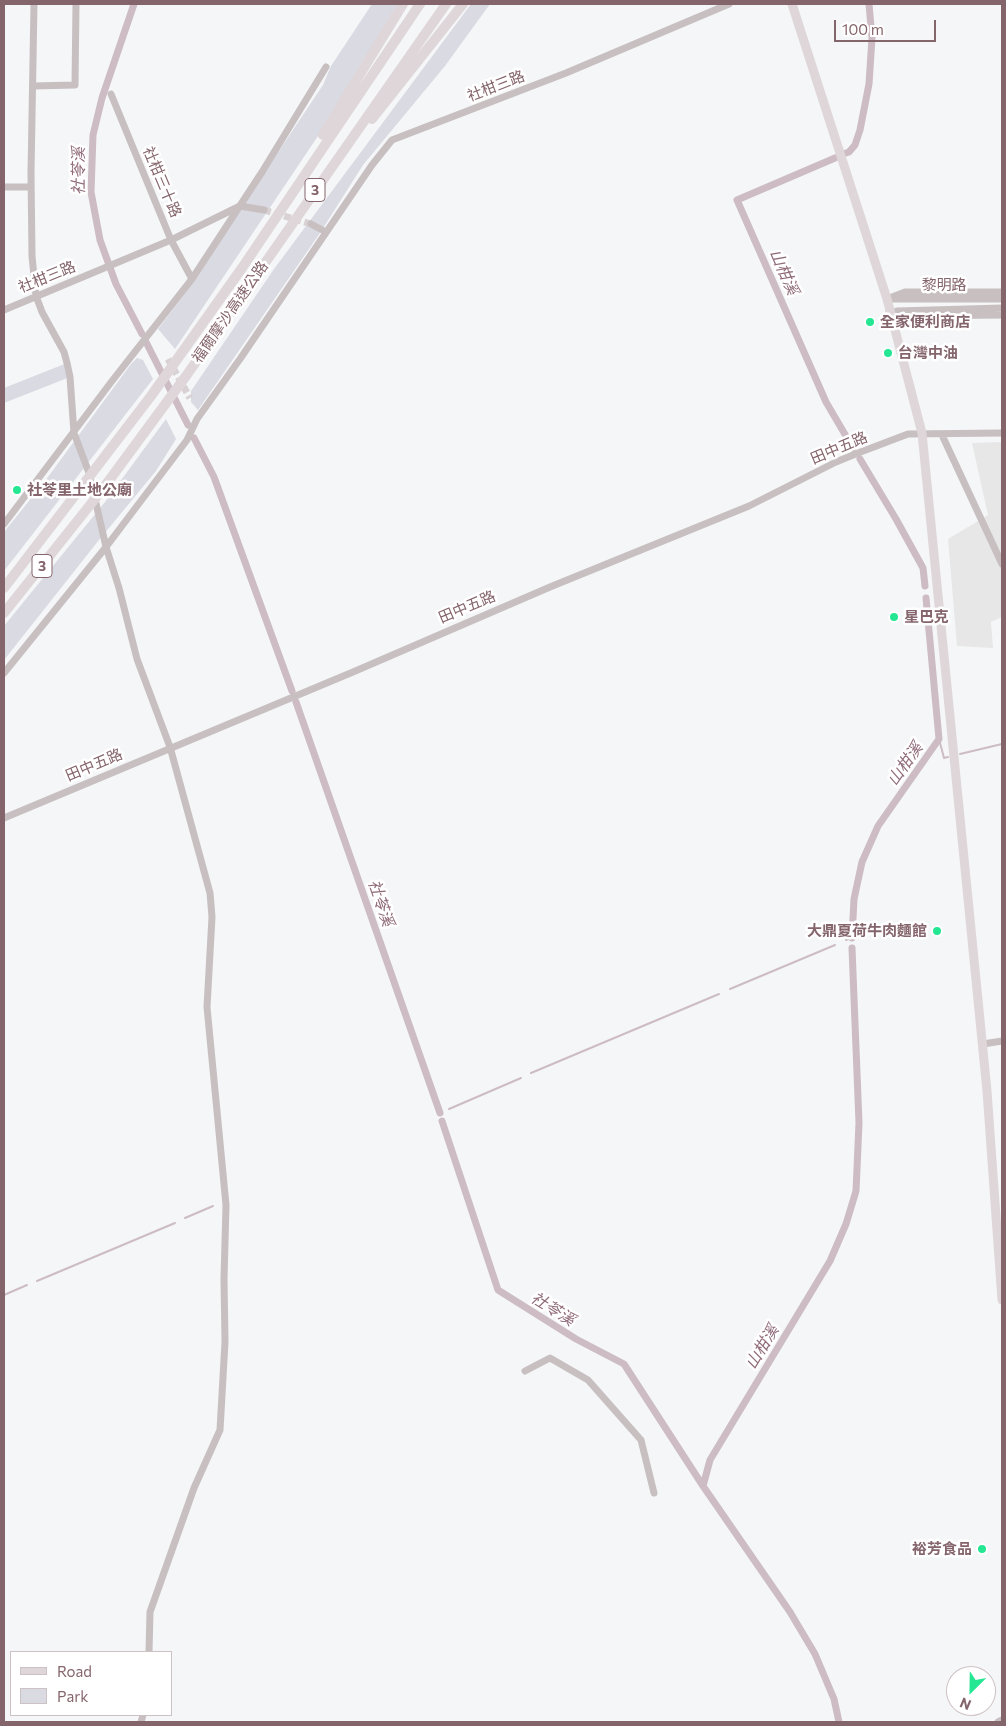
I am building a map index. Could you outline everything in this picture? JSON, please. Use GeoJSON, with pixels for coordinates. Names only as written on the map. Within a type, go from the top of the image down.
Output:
{"type":"FeatureCollection","features":[{"type":"Feature","properties":{"kind":"highway"},"geometry":{"type":"LineString","coordinates":[[256,247],[403,4]]}},
{"type":"Feature","properties":{"kind":"highway","name":"福爾摩沙高速公路"},"geometry":{"type":"LineString","coordinates":[[4,588],[151,396],[256,247],[420,4]]}},
{"type":"Feature","properties":{"kind":"highway","name":"福爾摩沙高速公路"},"geometry":{"type":"LineString","coordinates":[[4,613],[80,519],[186,376],[446,4]]}},
{"type":"Feature","properties":{"kind":"highway"},"geometry":{"type":"LineString","coordinates":[[302,208],[463,4]]}},
{"type":"Feature","properties":{"kind":"main road"},"geometry":{"type":"LineString","coordinates":[[792,4],[887,299],[922,433],[983,1044],[1002,1300]]}},
{"type":"Feature","properties":{"kind":"street"},"geometry":{"type":"LineString","coordinates":[[34,4],[31,188],[32,256],[36,296],[68,363],[74,433],[89,473],[106,547],[119,588],[137,659],[170,747],[210,894],[212,917],[207,1007],[226,1205],[225,1342],[220,1430],[194,1488],[150,1612],[149,1651]]}},
{"type":"Feature","properties":{"kind":"street"},"geometry":{"type":"LineString","coordinates":[[33,86],[75,85],[76,4]]}},
{"type":"Feature","properties":{"kind":"street","name":"社柑三路"},"geometry":{"type":"LineString","coordinates":[[4,673],[106,547],[187,440],[197,419],[372,165],[392,140],[566,73],[729,4]]}},
{"type":"Feature","properties":{"kind":"street"},"geometry":{"type":"LineString","coordinates":[[4,524],[192,279],[326,68]]}},
{"type":"Feature","properties":{"kind":"street","name":"社柑三十路"},"geometry":{"type":"LineString","coordinates":[[111,94],[171,240],[192,279]]}},
{"type":"Feature","properties":{"kind":"street"},"geometry":{"type":"LineString","coordinates":[[4,187],[31,188]]}},
{"type":"Feature","properties":{"kind":"street"},"geometry":{"type":"LineString","coordinates":[[171,240],[240,206],[264,210]]}},
{"type":"Feature","properties":{"kind":"street"},"geometry":{"type":"LineString","coordinates":[[310,224],[326,232]]}},
{"type":"Feature","properties":{"kind":"street","name":"社柑三路"},"geometry":{"type":"LineString","coordinates":[[4,310],[171,240]]}},
{"type":"Feature","properties":{"kind":"street"},"geometry":{"type":"LineString","coordinates":[[887,299],[906,292],[1002,292]]}},
{"type":"Feature","properties":{"kind":"street","name":"黎明路"},"geometry":{"type":"LineString","coordinates":[[887,299],[1002,298]]}},
{"type":"Feature","properties":{"kind":"street","name":"黎明路"},"geometry":{"type":"LineString","coordinates":[[889,311],[1002,308]]}},
{"type":"Feature","properties":{"kind":"street"},"geometry":{"type":"LineString","coordinates":[[889,311],[907,316],[1002,315]]}},
{"type":"Feature","properties":{"kind":"street","name":"田中五路"},"geometry":{"type":"LineString","coordinates":[[4,818],[353,672],[550,587],[749,506],[836,462],[908,434],[1002,433]]}},
{"type":"Feature","properties":{"kind":"street"},"geometry":{"type":"LineString","coordinates":[[942,435],[1002,564]]}},
{"type":"Feature","properties":{"kind":"street"},"geometry":{"type":"LineString","coordinates":[[983,1044],[1002,1041]]}},
{"type":"Feature","properties":{"kind":"street"},"geometry":{"type":"LineString","coordinates":[[525,1371],[550,1358],[588,1380],[641,1440],[654,1493]]}},
{"type":"Feature","properties":{"kind":"street"},"geometry":{"type":"LineString","coordinates":[[998,1722],[1002,1720]]}},
{"type":"Feature","properties":{"kind":"shaded area"},"geometry":{"type":"Polygon","coordinates":[[[1002,442],[1002,617],[991,622],[993,648],[957,646],[948,539],[988,515],[972,443],[1002,442]]]}},
{"type":"Feature","properties":{"kind":"green space"},"geometry":{"type":"Polygon","coordinates":[[[372,4],[402,4],[367,63],[175,349],[158,329],[197,278],[246,200],[323,85],[331,66],[372,4]]]}},
{"type":"Feature","properties":{"kind":"green space"},"geometry":{"type":"Polygon","coordinates":[[[471,4],[490,4],[445,66],[363,165],[320,233],[198,410],[191,402],[191,391],[274,269],[471,4]]]}},
{"type":"Feature","properties":{"kind":"green space"},"geometry":{"type":"Polygon","coordinates":[[[137,358],[143,360],[153,379],[4,571],[4,532],[45,481],[137,358]]]}},
{"type":"Feature","properties":{"kind":"green space"},"geometry":{"type":"Polygon","coordinates":[[[67,363],[70,377],[4,403],[4,388],[67,363]]]}},
{"type":"Feature","properties":{"kind":"green space"},"geometry":{"type":"Polygon","coordinates":[[[166,419],[176,439],[156,471],[4,660],[4,626],[105,502],[166,419]]]}},
{"type":"Feature","properties":{"kind":"waterway","name":"社苓溪"},"geometry":{"type":"LineString","coordinates":[[134,4],[102,98],[93,135],[91,192],[100,240],[116,284],[142,334]]}},
{"type":"Feature","properties":{"kind":"waterway","name":"山柑溪"},"geometry":{"type":"LineString","coordinates":[[846,153],[855,145],[860,130],[869,84],[872,38],[869,4]]}},
{"type":"Feature","properties":{"kind":"waterway","name":"山柑溪"},"geometry":{"type":"LineString","coordinates":[[835,158],[737,200],[826,402],[853,448]]}},
{"type":"Feature","properties":{"kind":"waterway","name":"社苓溪"},"geometry":{"type":"LineString","coordinates":[[146,342],[188,425]]}},
{"type":"Feature","properties":{"kind":"waterway","name":"社苓溪"},"geometry":{"type":"LineString","coordinates":[[194,438],[214,477],[292,691]]}},
{"type":"Feature","properties":{"kind":"waterway","name":"山柑溪"},"geometry":{"type":"LineString","coordinates":[[860,459],[923,568],[925,586]]}},
{"type":"Feature","properties":{"kind":"waterway","name":"山柑溪"},"geometry":{"type":"LineString","coordinates":[[852,938],[854,899],[862,862],[878,826],[939,739],[926,598]]}},
{"type":"Feature","properties":{"kind":"waterway","name":"社苓溪"},"geometry":{"type":"LineString","coordinates":[[296,702],[440,1113]]}},
{"type":"Feature","properties":{"kind":"waterway"},"geometry":{"type":"LineString","coordinates":[[939,739],[944,758],[948,757]]}},
{"type":"Feature","properties":{"kind":"waterway"},"geometry":{"type":"LineString","coordinates":[[960,754],[1002,744]]}},
{"type":"Feature","properties":{"kind":"waterway","name":"山柑溪"},"geometry":{"type":"LineString","coordinates":[[846,940],[852,937]]}},
{"type":"Feature","properties":{"kind":"waterway"},"geometry":{"type":"LineString","coordinates":[[730,989],[835,945]]}},
{"type":"Feature","properties":{"kind":"waterway","name":"山柑溪"},"geometry":{"type":"LineString","coordinates":[[703,1486],[710,1460],[830,1261],[846,1224],[856,1191],[859,1123],[852,948]]}},
{"type":"Feature","properties":{"kind":"waterway"},"geometry":{"type":"LineString","coordinates":[[531,1073],[719,994]]}},
{"type":"Feature","properties":{"kind":"waterway"},"geometry":{"type":"LineString","coordinates":[[449,1109],[521,1078]]}},
{"type":"Feature","properties":{"kind":"waterway","name":"社苓溪"},"geometry":{"type":"LineString","coordinates":[[442,1121],[498,1290],[576,1339],[624,1364],[703,1486],[790,1612],[815,1654],[834,1699],[839,1722]]}},
{"type":"Feature","properties":{"kind":"waterway"},"geometry":{"type":"LineString","coordinates":[[185,1218],[213,1206]]}},
{"type":"Feature","properties":{"kind":"waterway"},"geometry":{"type":"LineString","coordinates":[[37,1281],[175,1223]]}},
{"type":"Feature","properties":{"kind":"waterway"},"geometry":{"type":"LineString","coordinates":[[4,1295],[27,1285]]}},
{"type":"Feature","properties":{"kind":"tunnel"},"geometry":{"type":"LineString","coordinates":[[264,210],[311,224]]}},
{"type":"Feature","properties":{"kind":"tunnel"},"geometry":{"type":"LineString","coordinates":[[168,359],[190,398]]}},
{"type":"Feature","properties":{"kind":"place","name":"全家便利商店"},"geometry":{"type":"Point","coordinates":[870,322]}},
{"type":"Feature","properties":{"kind":"place","name":"台灣中油"},"geometry":{"type":"Point","coordinates":[888,353]}},
{"type":"Feature","properties":{"kind":"place","name":"社苓里土地公廟"},"geometry":{"type":"Point","coordinates":[17,490]}},
{"type":"Feature","properties":{"kind":"place","name":"星巴克"},"geometry":{"type":"Point","coordinates":[894,617]}},
{"type":"Feature","properties":{"kind":"place","name":"大鼎夏荷牛肉麵館"},"geometry":{"type":"Point","coordinates":[937,931]}},
{"type":"Feature","properties":{"kind":"place","name":"裕芳食品"},"geometry":{"type":"Point","coordinates":[982,1549]}}]}
